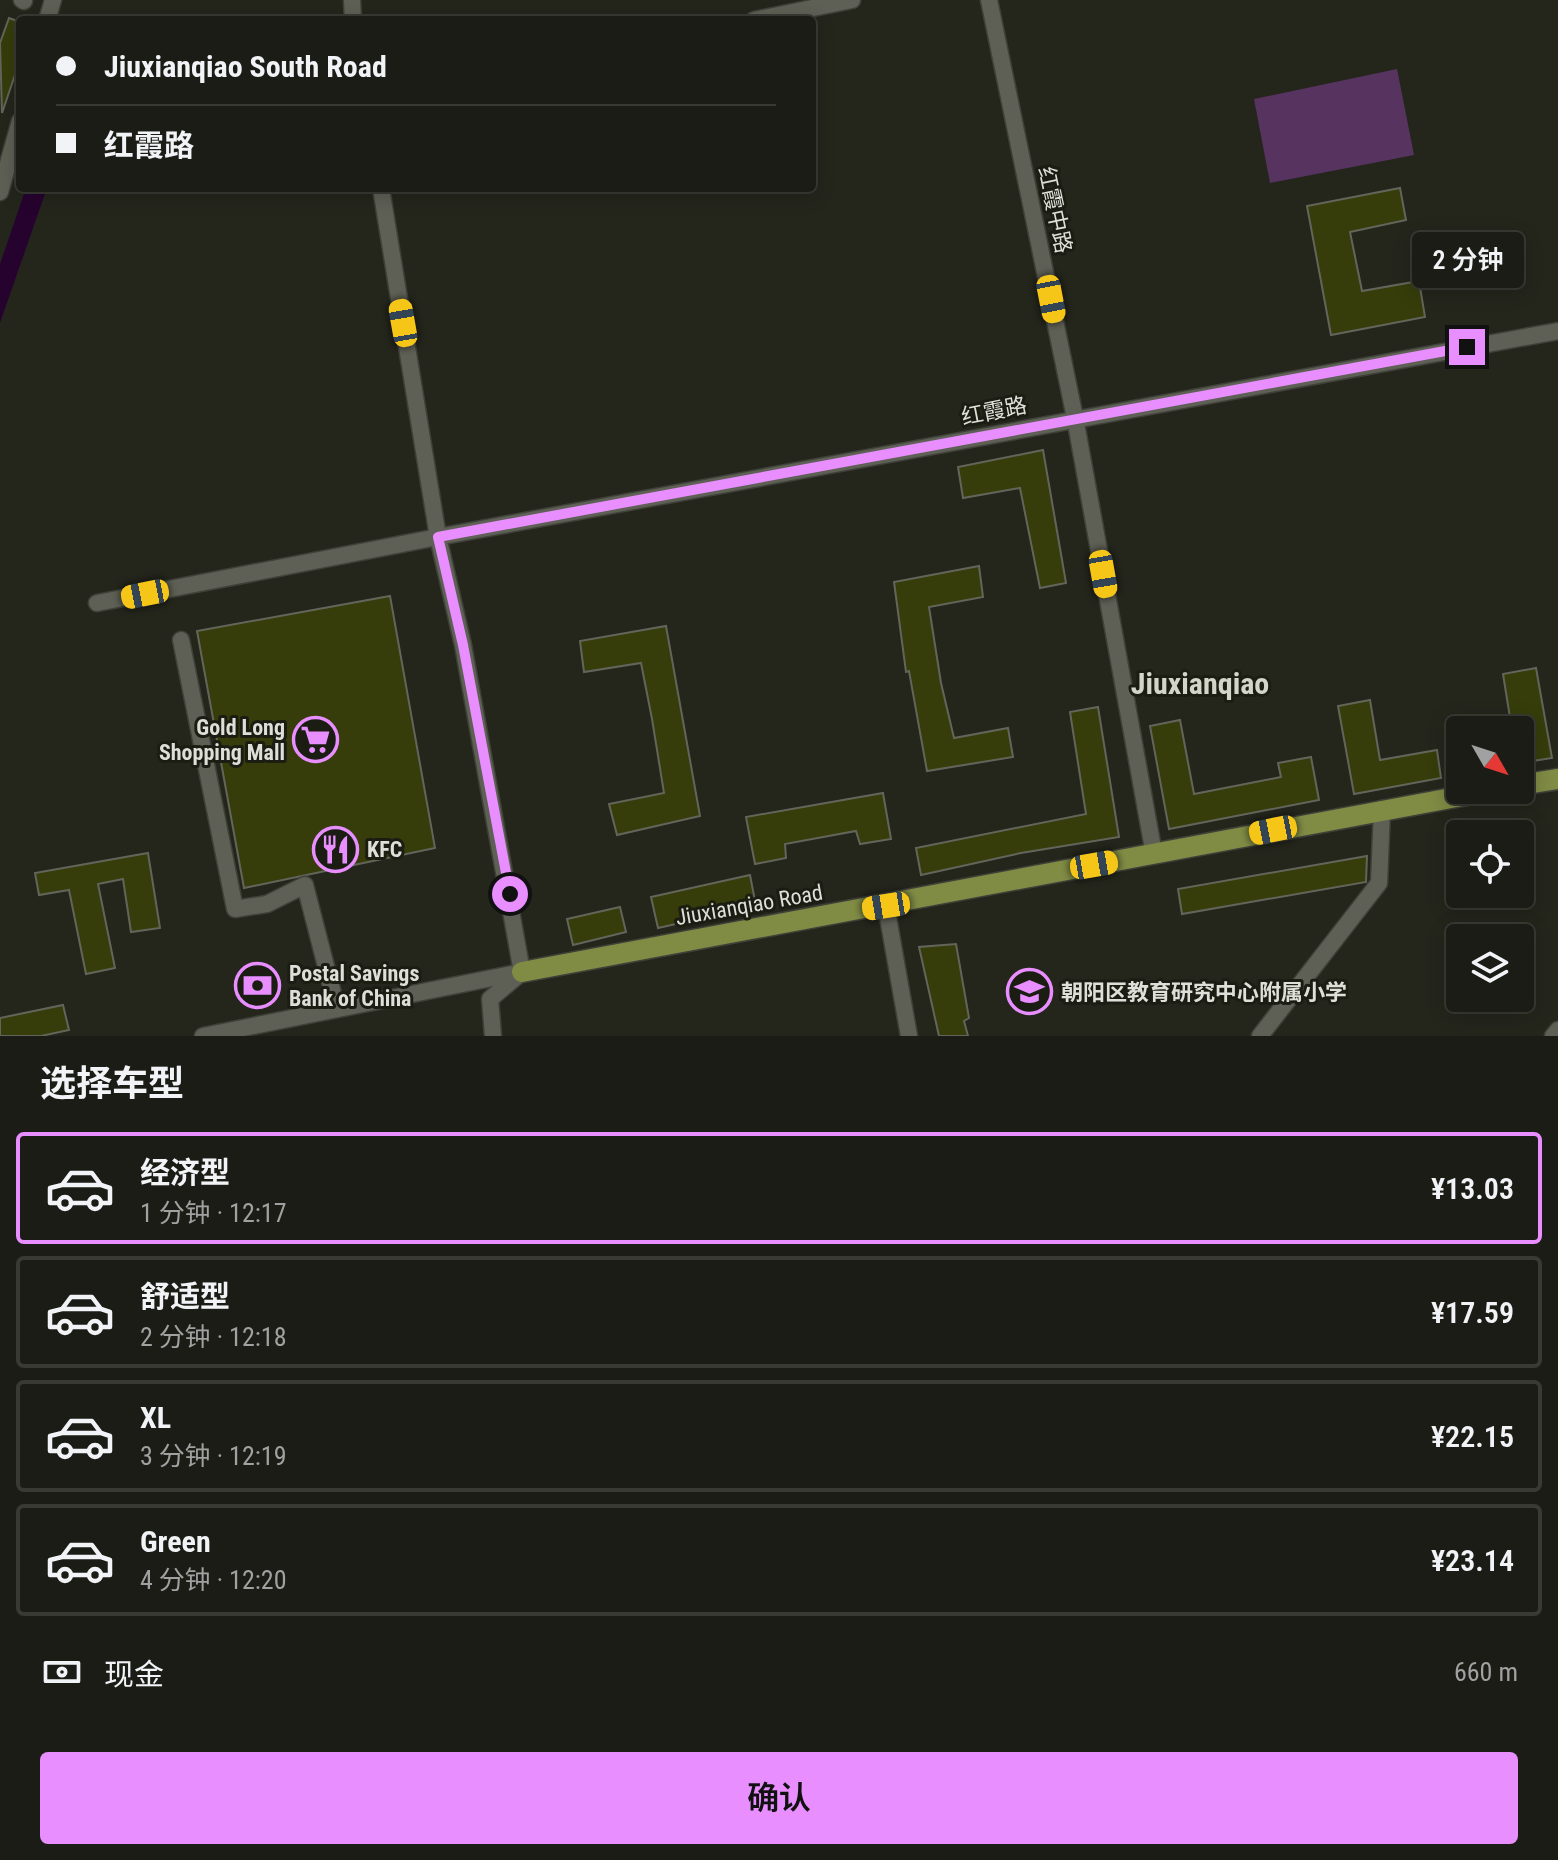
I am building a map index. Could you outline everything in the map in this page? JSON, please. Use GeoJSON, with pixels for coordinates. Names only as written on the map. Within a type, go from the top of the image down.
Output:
{"type":"FeatureCollection","features":[{"type":"Feature","properties":{"kind":"main road"},"geometry":{"type":"LineString","coordinates":[[1534,783],[1558,779]]}},
{"type":"Feature","properties":{"kind":"main road","name":"Jiuxianqiao Road"},"geometry":{"type":"LineString","coordinates":[[522,972],[886,906],[1446,798]]}},
{"type":"Feature","properties":{"kind":"street"},"geometry":{"type":"LineString","coordinates":[[774,16],[852,0]]}},
{"type":"Feature","properties":{"kind":"street","name":"红霞中路"},"geometry":{"type":"LineString","coordinates":[[989,0],[1075,418],[1154,854]]}},
{"type":"Feature","properties":{"kind":"street"},"geometry":{"type":"LineString","coordinates":[[1,183],[16,134]]}},
{"type":"Feature","properties":{"kind":"street"},"geometry":{"type":"LineString","coordinates":[[382,192],[438,537],[463,645],[522,972],[490,999],[493,1036]]}},
{"type":"Feature","properties":{"kind":"street","name":"红霞路"},"geometry":{"type":"LineString","coordinates":[[97,603],[1075,418],[1558,331]]}},
{"type":"Feature","properties":{"kind":"street"},"geometry":{"type":"LineString","coordinates":[[181,640],[235,909],[267,904],[305,885],[337,1009]]}},
{"type":"Feature","properties":{"kind":"street"},"geometry":{"type":"LineString","coordinates":[[1260,1036],[1379,883],[1382,809]]}},
{"type":"Feature","properties":{"kind":"street"},"geometry":{"type":"LineString","coordinates":[[886,906],[909,1036]]}},
{"type":"Feature","properties":{"kind":"street","name":"Jiuxianqiao Road"},"geometry":{"type":"LineString","coordinates":[[203,1036],[522,972]]}},
{"type":"Feature","properties":{"kind":"street"},"geometry":{"type":"LineString","coordinates":[[1553,1036],[1558,1030]]}},
{"type":"Feature","properties":{"kind":"shaded area"},"geometry":{"type":"Polygon","coordinates":[[[1397,69],[1414,155],[1270,183],[1254,99],[1397,69]]]}},
{"type":"Feature","properties":{"kind":"shaded area"},"geometry":{"type":"Polygon","coordinates":[[[25,192],[46,192],[0,323],[0,264],[25,192]]]}},
{"type":"Feature","properties":{"kind":"building"},"geometry":{"type":"Polygon","coordinates":[[[9,18],[16,21],[16,72],[2,113],[0,43],[9,18]]]}},
{"type":"Feature","properties":{"kind":"building"},"geometry":{"type":"Polygon","coordinates":[[[1400,188],[1406,220],[1350,232],[1362,291],[1419,281],[1425,317],[1331,335],[1307,206],[1400,188]]]}},
{"type":"Feature","properties":{"kind":"building"},"geometry":{"type":"Polygon","coordinates":[[[1043,450],[1066,583],[1040,588],[1020,488],[963,498],[958,467],[1043,450]]]}},
{"type":"Feature","properties":{"kind":"building"},"geometry":{"type":"Polygon","coordinates":[[[979,566],[983,597],[929,607],[941,683],[954,738],[1008,728],[1013,757],[927,771],[909,671],[906,672],[894,582],[979,566]]]}},
{"type":"Feature","properties":{"kind":"building","name":"Gold Long Shopping Mall"},"geometry":{"type":"Polygon","coordinates":[[[390,596],[435,848],[244,888],[197,631],[390,596]]]}},
{"type":"Feature","properties":{"kind":"building"},"geometry":{"type":"Polygon","coordinates":[[[666,626],[700,816],[617,835],[609,804],[664,793],[652,719],[641,663],[584,672],[580,641],[666,626]]]}},
{"type":"Feature","properties":{"kind":"building"},"geometry":{"type":"Polygon","coordinates":[[[1536,668],[1552,758],[1534,761],[1534,716],[1510,716],[1503,674],[1536,668]]]}},
{"type":"Feature","properties":{"kind":"building"},"geometry":{"type":"Polygon","coordinates":[[[1370,700],[1380,760],[1437,750],[1441,778],[1354,794],[1338,706],[1370,700]]]}},
{"type":"Feature","properties":{"kind":"building"},"geometry":{"type":"Polygon","coordinates":[[[1098,707],[1119,837],[1021,853],[921,875],[916,848],[1086,814],[1070,712],[1098,707]]]}},
{"type":"Feature","properties":{"kind":"building"},"geometry":{"type":"Polygon","coordinates":[[[1180,720],[1194,794],[1281,777],[1278,763],[1311,757],[1319,800],[1169,829],[1150,726],[1180,720]]]}},
{"type":"Feature","properties":{"kind":"building"},"geometry":{"type":"Polygon","coordinates":[[[883,793],[891,839],[860,844],[856,831],[785,844],[786,858],[755,864],[746,817],[883,793]]]}},
{"type":"Feature","properties":{"kind":"building"},"geometry":{"type":"Polygon","coordinates":[[[148,853],[160,928],[131,932],[123,879],[98,884],[115,968],[86,974],[69,890],[39,895],[35,873],[148,853]]]}},
{"type":"Feature","properties":{"kind":"building"},"geometry":{"type":"Polygon","coordinates":[[[1367,856],[1366,882],[1182,914],[1178,889],[1367,856]]]}},
{"type":"Feature","properties":{"kind":"building"},"geometry":{"type":"Polygon","coordinates":[[[750,875],[756,906],[658,928],[651,897],[750,875]]]}},
{"type":"Feature","properties":{"kind":"building"},"geometry":{"type":"Polygon","coordinates":[[[620,907],[626,932],[573,945],[567,919],[620,907]]]}},
{"type":"Feature","properties":{"kind":"building"},"geometry":{"type":"Polygon","coordinates":[[[956,944],[969,1018],[964,1021],[968,1036],[939,1036],[919,947],[956,944]]]}},
{"type":"Feature","properties":{"kind":"building"},"geometry":{"type":"Polygon","coordinates":[[[63,1005],[69,1030],[41,1036],[0,1036],[0,1018],[63,1005]]]}},
{"type":"Feature","properties":{"kind":"place","name":"Gold Long Shopping Mall"},"geometry":{"type":"Point","coordinates":[316,740]}},
{"type":"Feature","properties":{"kind":"place","name":"KFC"},"geometry":{"type":"Point","coordinates":[336,849]}},
{"type":"Feature","properties":{"kind":"place","name":"Postal Savings Bank of China"},"geometry":{"type":"Point","coordinates":[258,986]}},
{"type":"Feature","properties":{"kind":"place","name":"朝阳区教育研究中心附属小学"},"geometry":{"type":"Point","coordinates":[1030,992]}},
{"type":"Feature","properties":{"kind":"district","name":"Jiuxianqiao"},"geometry":{"type":"Point","coordinates":[1200,683]}},
{"type":"Feature","properties":{"kind":"route"},"geometry":{"type":"LineString","coordinates":[[510,894],[463,645],[438,537],[1467,347]]}}]}
